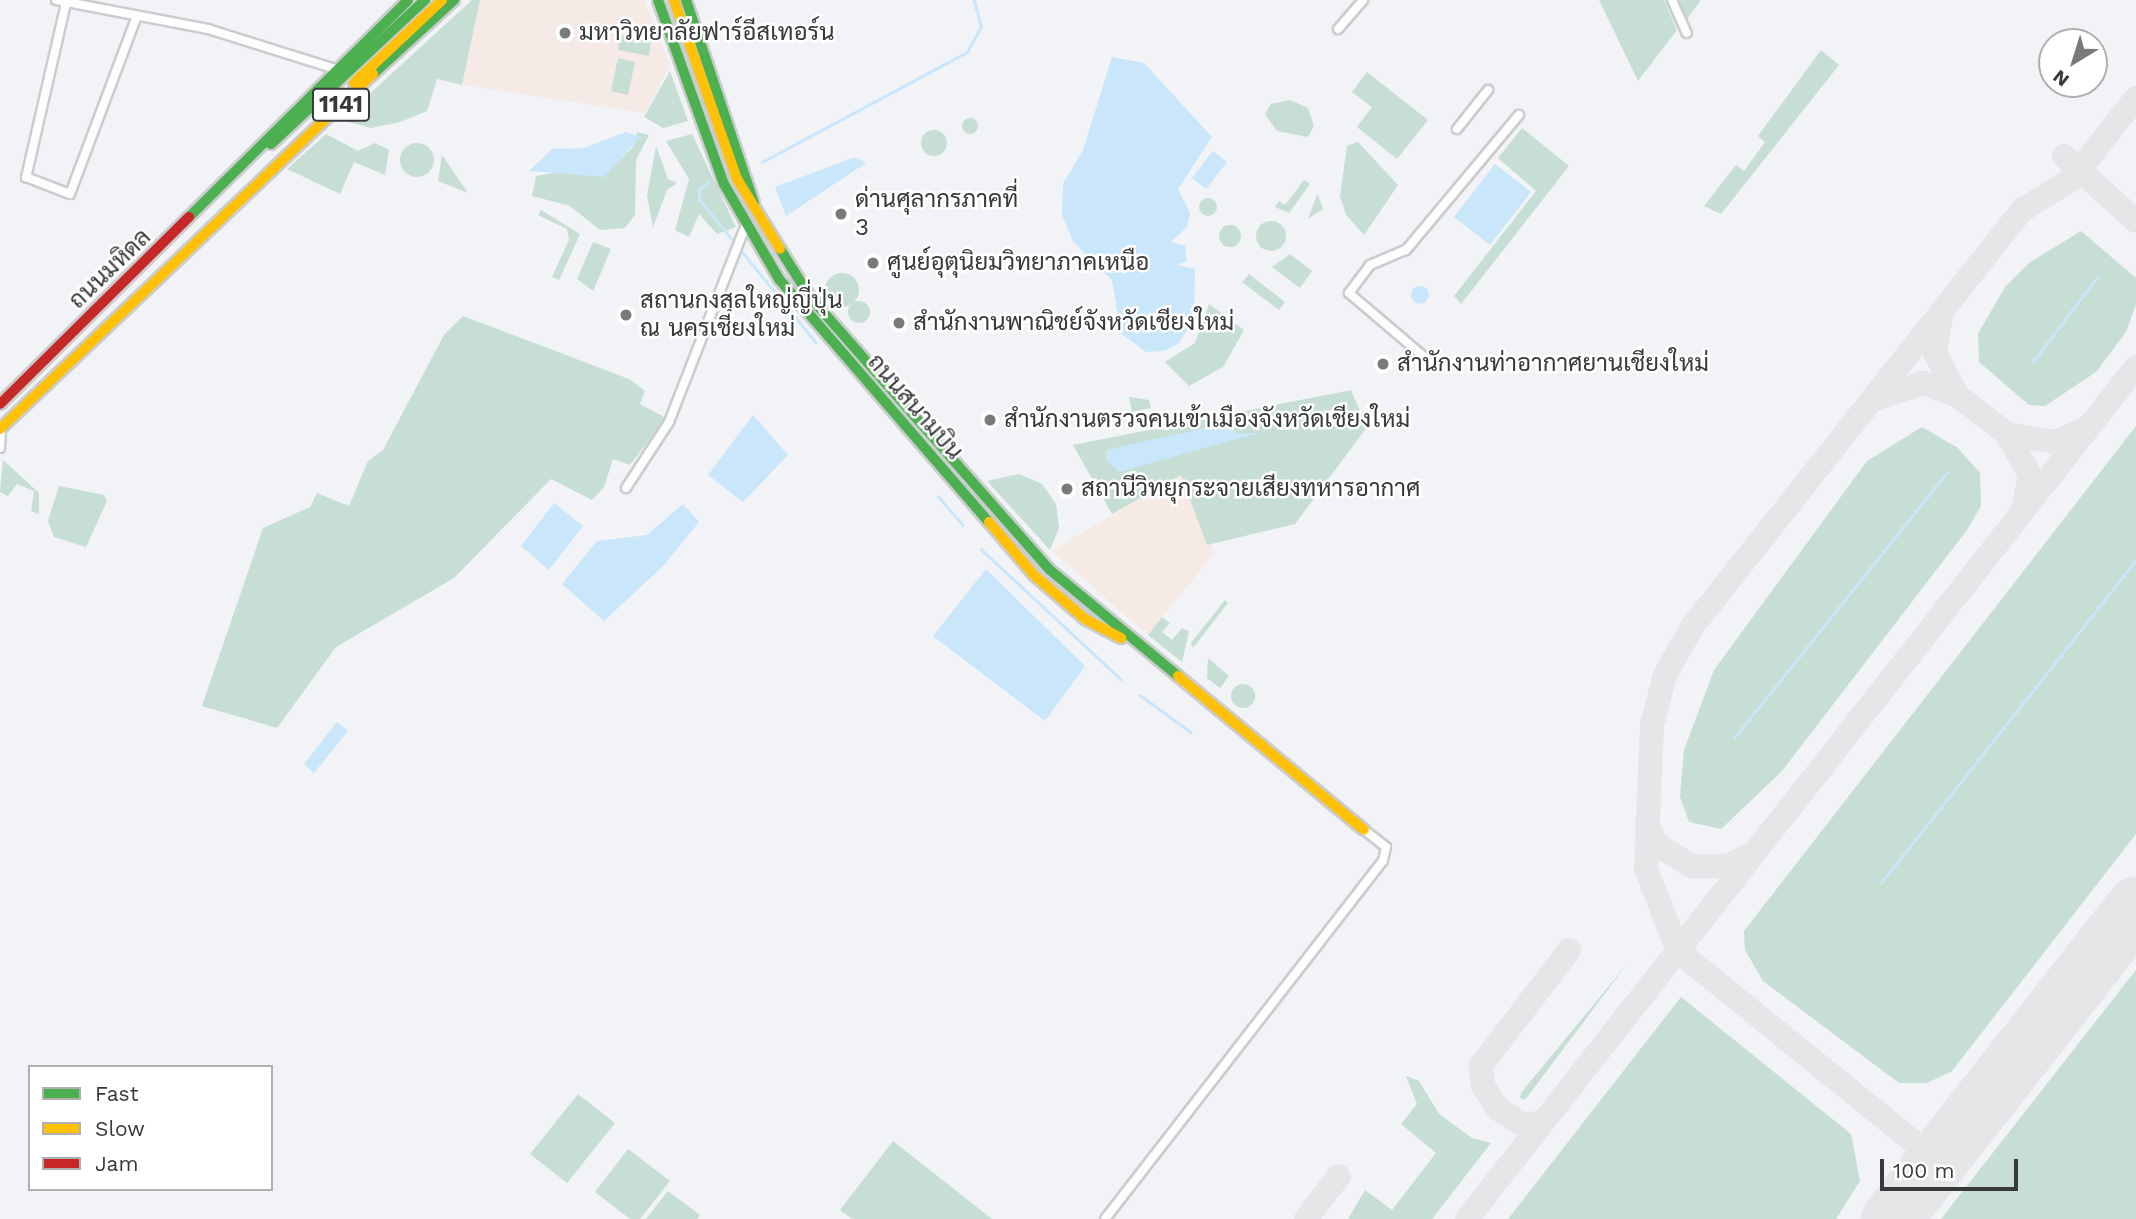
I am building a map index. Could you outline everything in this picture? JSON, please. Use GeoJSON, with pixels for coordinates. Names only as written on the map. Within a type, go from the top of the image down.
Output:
{"type":"FeatureCollection","features":[{"type":"Feature","properties":{"kind":"main road","name":"ถนนมหิดล"},"geometry":{"type":"LineString","coordinates":[[0,404],[250,163],[408,0]]}},
{"type":"Feature","properties":{"kind":"main road","name":"ถนนมหิดล"},"geometry":{"type":"LineString","coordinates":[[1,428],[226,207],[425,0]]}},
{"type":"Feature","properties":{"kind":"main road","name":"ถนนมหิดล"},"geometry":{"type":"LineString","coordinates":[[250,163],[375,54],[442,0]]}},
{"type":"Feature","properties":{"kind":"main road","name":"ถนนมหิดล"},"geometry":{"type":"LineString","coordinates":[[226,207],[454,0]]}},
{"type":"Feature","properties":{"kind":"main road","name":"ถนนสนามบิน"},"geometry":{"type":"LineString","coordinates":[[658,0],[745,227],[794,300],[1034,575],[1085,619],[1130,641]]}},
{"type":"Feature","properties":{"kind":"main road","name":"ถนนสนามบิน"},"geometry":{"type":"LineString","coordinates":[[674,0],[733,170],[757,216],[810,296],[1015,533],[1130,641],[1364,830]]}},
{"type":"Feature","properties":{"kind":"main road","name":"ถนนสนามบิน"},"geometry":{"type":"LineString","coordinates":[[686,0],[757,216]]}},
{"type":"Feature","properties":{"kind":"street"},"geometry":{"type":"LineString","coordinates":[[57,0],[208,29],[339,70]]}},
{"type":"Feature","properties":{"kind":"street"},"geometry":{"type":"LineString","coordinates":[[1338,29],[1363,0]]}},
{"type":"Feature","properties":{"kind":"street"},"geometry":{"type":"LineString","coordinates":[[1672,0],[1686,33]]}},
{"type":"Feature","properties":{"kind":"street"},"geometry":{"type":"LineString","coordinates":[[66,3],[26,177],[70,194],[137,16]]}},
{"type":"Feature","properties":{"kind":"street"},"geometry":{"type":"LineString","coordinates":[[1457,129],[1488,90]]}},
{"type":"Feature","properties":{"kind":"street"},"geometry":{"type":"LineString","coordinates":[[1429,361],[1349,293],[1370,265],[1406,250],[1518,115]]}},
{"type":"Feature","properties":{"kind":"street"},"geometry":{"type":"LineString","coordinates":[[626,488],[669,422],[745,227]]}},
{"type":"Feature","properties":{"kind":"street"},"geometry":{"type":"LineString","coordinates":[[0,448],[1,428]]}},
{"type":"Feature","properties":{"kind":"street"},"geometry":{"type":"LineString","coordinates":[[1105,1219],[1384,861],[1386,847],[1364,830]]}},
{"type":"Feature","properties":{"kind":"shaded area","name":"มหาวิทยาลัยฟาร์อีสเทอร์น"},"geometry":{"type":"Polygon","coordinates":[[[480,0],[644,0],[670,65],[645,113],[462,85],[480,0]]]}},
{"type":"Feature","properties":{"kind":"shaded area"},"geometry":{"type":"Polygon","coordinates":[[[1181,474],[1215,552],[1148,635],[1052,551],[1181,474]]]}},
{"type":"Feature","properties":{"kind":"green space"},"geometry":{"type":"Polygon","coordinates":[[[472,0],[480,0],[462,85],[437,79],[427,111],[400,122],[371,128],[341,120],[472,0]]]}},
{"type":"Feature","properties":{"kind":"green space"},"geometry":{"type":"Polygon","coordinates":[[[1599,0],[1664,0],[1677,30],[1638,81],[1599,0]]]}},
{"type":"Feature","properties":{"kind":"green space"},"geometry":{"type":"Polygon","coordinates":[[[1679,0],[1701,0],[1687,19],[1679,0]]]}},
{"type":"Feature","properties":{"kind":"green space"},"geometry":{"type":"Polygon","coordinates":[[[620,35],[651,40],[649,56],[618,50],[620,35]]]}},
{"type":"Feature","properties":{"kind":"green space"},"geometry":{"type":"Polygon","coordinates":[[[1821,50],[1839,65],[1721,214],[1704,206],[1736,165],[1744,171],[1765,142],[1758,136],[1821,50]]]}},
{"type":"Feature","properties":{"kind":"green space"},"geometry":{"type":"Polygon","coordinates":[[[618,58],[635,62],[628,95],[611,91],[618,58]]]}},
{"type":"Feature","properties":{"kind":"green space"},"geometry":{"type":"Polygon","coordinates":[[[670,71],[688,121],[663,128],[644,117],[670,71]]]}},
{"type":"Feature","properties":{"kind":"green space"},"geometry":{"type":"Polygon","coordinates":[[[1367,72],[1428,120],[1397,159],[1357,127],[1372,107],[1352,92],[1367,72]]]}},
{"type":"Feature","properties":{"kind":"green space"},"geometry":{"type":"Polygon","coordinates":[[[1290,100],[1308,108],[1314,126],[1308,137],[1277,131],[1265,114],[1271,104],[1290,100]]]}},
{"type":"Feature","properties":{"kind":"green space"},"geometry":{"type":"Polygon","coordinates":[[[970,118],[976,120],[976,132],[970,134],[964,132],[962,126],[964,120],[970,118]]]}},
{"type":"Feature","properties":{"kind":"green space"},"geometry":{"type":"Polygon","coordinates":[[[1522,128],[1569,166],[1461,304],[1454,296],[1536,191],[1498,158],[1522,128]]]}},
{"type":"Feature","properties":{"kind":"green space"},"geometry":{"type":"Polygon","coordinates":[[[934,130],[943,134],[947,143],[943,152],[934,156],[925,152],[921,143],[925,134],[934,130]]]}},
{"type":"Feature","properties":{"kind":"green space"},"geometry":{"type":"Polygon","coordinates":[[[637,132],[649,135],[636,160],[635,215],[625,228],[600,230],[570,206],[532,196],[536,176],[571,170],[603,177],[634,146],[637,132]]]}},
{"type":"Feature","properties":{"kind":"green space"},"geometry":{"type":"Polygon","coordinates":[[[326,134],[358,151],[375,143],[389,150],[385,175],[354,162],[340,194],[287,169],[326,134]]]}},
{"type":"Feature","properties":{"kind":"green space"},"geometry":{"type":"Polygon","coordinates":[[[692,134],[736,227],[717,234],[699,214],[689,237],[675,230],[689,179],[666,141],[692,134]]]}},
{"type":"Feature","properties":{"kind":"green space"},"geometry":{"type":"Polygon","coordinates":[[[1358,142],[1398,185],[1364,235],[1346,215],[1340,196],[1347,146],[1358,142]]]}},
{"type":"Feature","properties":{"kind":"green space"},"geometry":{"type":"Polygon","coordinates":[[[417,143],[429,148],[434,160],[429,172],[417,177],[405,172],[400,160],[405,148],[417,143]]]}},
{"type":"Feature","properties":{"kind":"green space"},"geometry":{"type":"Polygon","coordinates":[[[656,146],[668,179],[677,183],[667,190],[653,227],[647,196],[656,146]]]}},
{"type":"Feature","properties":{"kind":"green space"},"geometry":{"type":"Polygon","coordinates":[[[442,155],[468,193],[438,181],[442,155]]]}},
{"type":"Feature","properties":{"kind":"green space"},"geometry":{"type":"Polygon","coordinates":[[[1304,180],[1310,184],[1289,213],[1275,207],[1279,201],[1285,205],[1304,180]]]}},
{"type":"Feature","properties":{"kind":"green space"},"geometry":{"type":"Polygon","coordinates":[[[1317,195],[1323,209],[1308,219],[1317,195]]]}},
{"type":"Feature","properties":{"kind":"green space"},"geometry":{"type":"Polygon","coordinates":[[[1208,198],[1214,201],[1217,207],[1214,213],[1208,216],[1202,213],[1199,207],[1202,201],[1208,198]]]}},
{"type":"Feature","properties":{"kind":"green space"},"geometry":{"type":"Polygon","coordinates":[[[541,210],[580,234],[559,280],[552,277],[569,240],[567,229],[538,215],[541,210]]]}},
{"type":"Feature","properties":{"kind":"green space"},"geometry":{"type":"Polygon","coordinates":[[[1271,221],[1282,225],[1286,236],[1282,247],[1271,251],[1260,247],[1256,236],[1260,225],[1271,221]]]}},
{"type":"Feature","properties":{"kind":"green space"},"geometry":{"type":"Polygon","coordinates":[[[1230,225],[1238,228],[1241,236],[1238,244],[1230,247],[1222,244],[1219,236],[1222,228],[1230,225]]]}},
{"type":"Feature","properties":{"kind":"green space"},"geometry":{"type":"Polygon","coordinates":[[[2081,231],[2136,278],[2136,304],[2126,332],[2096,372],[2045,406],[2029,405],[1979,362],[1978,334],[2005,287],[2029,263],[2081,231]]]}},
{"type":"Feature","properties":{"kind":"green space"},"geometry":{"type":"Polygon","coordinates":[[[593,242],[611,249],[593,291],[577,279],[593,242]]]}},
{"type":"Feature","properties":{"kind":"green space"},"geometry":{"type":"Polygon","coordinates":[[[1290,254],[1312,271],[1300,288],[1272,267],[1290,254]]]}},
{"type":"Feature","properties":{"kind":"green space"},"geometry":{"type":"Polygon","coordinates":[[[842,273],[854,278],[859,290],[854,302],[842,307],[830,302],[825,290],[830,278],[842,273]]]}},
{"type":"Feature","properties":{"kind":"green space"},"geometry":{"type":"Polygon","coordinates":[[[1249,274],[1285,302],[1279,310],[1242,282],[1249,274]]]}},
{"type":"Feature","properties":{"kind":"green space"},"geometry":{"type":"Polygon","coordinates":[[[855,301],[863,301],[870,308],[870,316],[863,323],[855,323],[848,316],[848,308],[855,301]]]}},
{"type":"Feature","properties":{"kind":"green space"},"geometry":{"type":"Polygon","coordinates":[[[1209,304],[1244,330],[1223,367],[1189,386],[1165,362],[1195,343],[1209,304]]]}},
{"type":"Feature","properties":{"kind":"green space"},"geometry":{"type":"Polygon","coordinates":[[[463,316],[629,379],[645,391],[640,404],[666,418],[630,465],[613,459],[604,487],[592,500],[551,479],[454,578],[336,647],[277,728],[202,706],[263,528],[310,507],[317,493],[349,506],[368,461],[383,450],[444,335],[463,316]]]}},
{"type":"Feature","properties":{"kind":"green space"},"geometry":{"type":"Polygon","coordinates":[[[821,317],[932,446],[817,318],[821,317]]]}},
{"type":"Feature","properties":{"kind":"green space"},"geometry":{"type":"Polygon","coordinates":[[[1351,390],[1367,427],[1295,524],[1207,545],[1181,475],[1112,514],[1073,445],[1351,390]]]}},
{"type":"Feature","properties":{"kind":"green space"},"geometry":{"type":"Polygon","coordinates":[[[1129,397],[1149,400],[1151,408],[1132,412],[1129,397]]]}},
{"type":"Feature","properties":{"kind":"green space"},"geometry":{"type":"Polygon","coordinates":[[[2136,426],[2136,834],[1952,1071],[1927,1083],[1899,1083],[1763,981],[1745,950],[1744,931],[2136,426]]]}},
{"type":"Feature","properties":{"kind":"green space"},"geometry":{"type":"Polygon","coordinates":[[[1922,427],[1958,448],[1980,473],[1981,506],[1967,530],[1782,771],[1721,829],[1689,822],[1680,797],[1684,750],[1714,670],[1867,461],[1922,427]]]}},
{"type":"Feature","properties":{"kind":"green space"},"geometry":{"type":"Polygon","coordinates":[[[936,449],[1058,585],[1067,597],[932,453],[936,449]]]}},
{"type":"Feature","properties":{"kind":"green space"},"geometry":{"type":"Polygon","coordinates":[[[3,460],[39,493],[39,514],[31,511],[34,491],[17,484],[8,496],[0,492],[3,460]]]}},
{"type":"Feature","properties":{"kind":"green space"},"geometry":{"type":"Polygon","coordinates":[[[1019,474],[1042,484],[1056,504],[1059,528],[1050,550],[987,481],[1019,474]]]}},
{"type":"Feature","properties":{"kind":"green space"},"geometry":{"type":"Polygon","coordinates":[[[59,486],[104,495],[107,501],[86,547],[54,537],[48,521],[59,486]]]}},
{"type":"Feature","properties":{"kind":"green space"},"geometry":{"type":"Polygon","coordinates":[[[1225,600],[1228,603],[1193,648],[1191,643],[1225,600]]]}},
{"type":"Feature","properties":{"kind":"green space"},"geometry":{"type":"Polygon","coordinates":[[[1162,617],[1170,623],[1162,632],[1172,640],[1182,628],[1189,631],[1182,662],[1148,635],[1162,617]]]}},
{"type":"Feature","properties":{"kind":"green space"},"geometry":{"type":"Polygon","coordinates":[[[1208,658],[1229,676],[1220,688],[1207,678],[1208,658]]]}},
{"type":"Feature","properties":{"kind":"green space"},"geometry":{"type":"Polygon","coordinates":[[[1238,684],[1248,684],[1255,691],[1255,701],[1248,708],[1238,708],[1231,701],[1231,691],[1238,684]]]}},
{"type":"Feature","properties":{"kind":"green space"},"geometry":{"type":"Polygon","coordinates":[[[1627,964],[1525,1100],[1520,1098],[1521,1093],[1627,964]]]}},
{"type":"Feature","properties":{"kind":"green space"},"geometry":{"type":"Polygon","coordinates":[[[2136,970],[2136,1219],[1941,1219],[2136,970]]]}},
{"type":"Feature","properties":{"kind":"green space"},"geometry":{"type":"Polygon","coordinates":[[[1681,997],[1851,1134],[1860,1181],[1836,1219],[1508,1219],[1681,997]]]}},
{"type":"Feature","properties":{"kind":"green space"},"geometry":{"type":"Polygon","coordinates":[[[1406,1076],[1419,1081],[1439,1114],[1472,1138],[1491,1143],[1432,1219],[1348,1219],[1365,1190],[1392,1210],[1436,1153],[1401,1124],[1417,1104],[1406,1076]]]}},
{"type":"Feature","properties":{"kind":"green space"},"geometry":{"type":"Polygon","coordinates":[[[578,1094],[615,1123],[567,1183],[530,1154],[578,1094]]]}},
{"type":"Feature","properties":{"kind":"green space"},"geometry":{"type":"Polygon","coordinates":[[[893,1141],[992,1219],[852,1219],[840,1210],[893,1141]]]}},
{"type":"Feature","properties":{"kind":"green space"},"geometry":{"type":"Polygon","coordinates":[[[628,1149],[670,1181],[640,1219],[630,1219],[595,1192],[628,1149]]]}},
{"type":"Feature","properties":{"kind":"green space"},"geometry":{"type":"Polygon","coordinates":[[[668,1191],[700,1215],[697,1219],[646,1219],[668,1191]]]}},
{"type":"Feature","properties":{"kind":"water"},"geometry":{"type":"Polygon","coordinates":[[[1112,57],[1144,63],[1212,137],[1178,189],[1190,213],[1187,227],[1171,242],[1185,246],[1187,261],[1177,265],[1195,269],[1194,317],[1179,343],[1164,351],[1146,352],[1121,333],[1112,280],[1073,241],[1062,215],[1063,184],[1083,150],[1112,57]]]}},
{"type":"Feature","properties":{"kind":"water"},"geometry":{"type":"Polygon","coordinates":[[[626,132],[641,137],[604,177],[529,171],[552,149],[584,148],[626,132]]]}},
{"type":"Feature","properties":{"kind":"water"},"geometry":{"type":"Polygon","coordinates":[[[1213,151],[1227,162],[1206,189],[1192,178],[1213,151]]]}},
{"type":"Feature","properties":{"kind":"water"},"geometry":{"type":"Polygon","coordinates":[[[855,157],[866,163],[786,216],[775,187],[855,157]]]}},
{"type":"Feature","properties":{"kind":"water"},"geometry":{"type":"Polygon","coordinates":[[[1495,164],[1531,192],[1490,245],[1454,217],[1495,164]]]}},
{"type":"Feature","properties":{"kind":"water"},"geometry":{"type":"Polygon","coordinates":[[[1420,286],[1426,289],[1429,295],[1426,301],[1420,304],[1414,301],[1411,295],[1414,289],[1420,286]]]}},
{"type":"Feature","properties":{"kind":"water"},"geometry":{"type":"Polygon","coordinates":[[[753,415],[788,455],[743,502],[708,475],[753,415]]]}},
{"type":"Feature","properties":{"kind":"water"},"geometry":{"type":"Polygon","coordinates":[[[1229,423],[1237,434],[1262,432],[1119,472],[1107,461],[1106,451],[1118,447],[1229,423]]]}},
{"type":"Feature","properties":{"kind":"water"},"geometry":{"type":"Polygon","coordinates":[[[554,503],[583,526],[549,570],[521,546],[554,503]]]}},
{"type":"Feature","properties":{"kind":"water"},"geometry":{"type":"Polygon","coordinates":[[[683,504],[699,522],[663,566],[604,621],[562,584],[597,541],[647,535],[683,504]]]}},
{"type":"Feature","properties":{"kind":"water"},"geometry":{"type":"Polygon","coordinates":[[[986,569],[1085,666],[1045,721],[933,636],[986,569]]]}},
{"type":"Feature","properties":{"kind":"water"},"geometry":{"type":"Polygon","coordinates":[[[337,722],[348,731],[314,773],[304,764],[337,722]]]}},
{"type":"Feature","properties":{"kind":"waterway"},"geometry":{"type":"LineString","coordinates":[[762,162],[967,52],[981,27],[974,0]]}},
{"type":"Feature","properties":{"kind":"waterway"},"geometry":{"type":"LineString","coordinates":[[709,182],[699,190],[700,200],[816,342]]}},
{"type":"Feature","properties":{"kind":"waterway"},"geometry":{"type":"LineString","coordinates":[[2032,363],[2098,276]]}},
{"type":"Feature","properties":{"kind":"waterway"},"geometry":{"type":"LineString","coordinates":[[1734,738],[1947,472]]}},
{"type":"Feature","properties":{"kind":"waterway"},"geometry":{"type":"LineString","coordinates":[[938,496],[963,525]]}},
{"type":"Feature","properties":{"kind":"waterway"},"geometry":{"type":"LineString","coordinates":[[981,549],[1121,679]]}},
{"type":"Feature","properties":{"kind":"waterway"},"geometry":{"type":"LineString","coordinates":[[1881,883],[2136,560]]}},
{"type":"Feature","properties":{"kind":"waterway"},"geometry":{"type":"LineString","coordinates":[[1140,695],[1191,732]]}},
{"type":"Feature","properties":{"kind":"taxiway"},"geometry":{"type":"LineString","coordinates":[[1936,1160],[1678,951],[1646,869],[1652,725],[1665,675],[1692,627],[2022,210],[2071,180],[2136,98]]}},
{"type":"Feature","properties":{"kind":"taxiway"},"geometry":{"type":"LineString","coordinates":[[2064,156],[2136,221]]}},
{"type":"Feature","properties":{"kind":"taxiway"},"geometry":{"type":"LineString","coordinates":[[1941,316],[1935,353],[1957,395]]}},
{"type":"Feature","properties":{"kind":"taxiway"},"geometry":{"type":"LineString","coordinates":[[1467,1219],[2136,367]]}},
{"type":"Feature","properties":{"kind":"taxiway"},"geometry":{"type":"LineString","coordinates":[[1877,398],[1923,383],[1958,396],[2007,434],[2056,442],[2084,429]]}},
{"type":"Feature","properties":{"kind":"taxiway"},"geometry":{"type":"LineString","coordinates":[[2007,434],[2030,475],[2024,506]]}},
{"type":"Feature","properties":{"kind":"taxiway"},"geometry":{"type":"LineString","coordinates":[[1647,823],[1656,844],[1692,866],[1727,866],[1750,855]]}},
{"type":"Feature","properties":{"kind":"taxiway"},"geometry":{"type":"LineString","coordinates":[[1542,1123],[1522,1124],[1498,1109],[1483,1086],[1481,1066],[1569,950]]}},
{"type":"Feature","properties":{"kind":"taxiway"},"geometry":{"type":"LineString","coordinates":[[1306,1219],[1339,1176]]}},
{"type":"Feature","properties":{"kind":"runway"},"geometry":{"type":"LineString","coordinates":[[1891,1219],[2136,906]]}},
{"type":"Feature","properties":{"kind":"traffic: fast"},"geometry":{"type":"LineString","coordinates":[[189,217],[408,0]]}},
{"type":"Feature","properties":{"kind":"traffic: fast"},"geometry":{"type":"LineString","coordinates":[[271,144],[425,0]]}},
{"type":"Feature","properties":{"kind":"traffic: fast"},"geometry":{"type":"LineString","coordinates":[[373,74],[454,0]]}},
{"type":"Feature","properties":{"kind":"traffic: fast"},"geometry":{"type":"LineString","coordinates":[[658,0],[724,184],[779,279],[989,522]]}},
{"type":"Feature","properties":{"kind":"traffic: fast"},"geometry":{"type":"LineString","coordinates":[[686,0],[754,203]]}},
{"type":"Feature","properties":{"kind":"traffic: fast"},"geometry":{"type":"LineString","coordinates":[[780,249],[810,297],[1050,570],[1178,676]]}},
{"type":"Feature","properties":{"kind":"traffic: slow"},"geometry":{"type":"LineString","coordinates":[[354,83],[442,0]]}},
{"type":"Feature","properties":{"kind":"traffic: slow"},"geometry":{"type":"LineString","coordinates":[[674,0],[737,179],[780,249]]}},
{"type":"Feature","properties":{"kind":"traffic: slow"},"geometry":{"type":"LineString","coordinates":[[0,429],[373,74]]}},
{"type":"Feature","properties":{"kind":"traffic: slow"},"geometry":{"type":"LineString","coordinates":[[989,522],[1034,575],[1085,619],[1121,638]]}},
{"type":"Feature","properties":{"kind":"traffic: slow"},"geometry":{"type":"LineString","coordinates":[[1178,676],[1364,830]]}},
{"type":"Feature","properties":{"kind":"traffic: jam"},"geometry":{"type":"LineString","coordinates":[[0,404],[189,217]]}},
{"type":"Feature","properties":{"kind":"place","name":"มหาวิทยาลัยฟาร์อีสเทอร์น"},"geometry":{"type":"Point","coordinates":[565,33]}},
{"type":"Feature","properties":{"kind":"place","name":"ด่านศุลากรภาคที่ 3"},"geometry":{"type":"Point","coordinates":[841,214]}},
{"type":"Feature","properties":{"kind":"place","name":"ศูนย์อุตุนิยมวิทยาภาคเหนือ"},"geometry":{"type":"Point","coordinates":[873,263]}},
{"type":"Feature","properties":{"kind":"place","name":"สถานกงสุลใหญ่ญี่ปุ่น ณ นครเชียงใหม่"},"geometry":{"type":"Point","coordinates":[626,315]}},
{"type":"Feature","properties":{"kind":"place","name":"สำนักงานพาณิชย์จังหวัดเชียงใหม่"},"geometry":{"type":"Point","coordinates":[899,323]}},
{"type":"Feature","properties":{"kind":"place","name":"สำนักงานท่าอากาศยานเชียงใหม่"},"geometry":{"type":"Point","coordinates":[1383,364]}},
{"type":"Feature","properties":{"kind":"place","name":"สำนักงานตรวจคนเข้าเมืองจังหวัดเชียงใหม่"},"geometry":{"type":"Point","coordinates":[990,420]}},
{"type":"Feature","properties":{"kind":"place","name":"สถานีวิทยุกระจายเสียงทหารอากาศ"},"geometry":{"type":"Point","coordinates":[1067,489]}}]}
